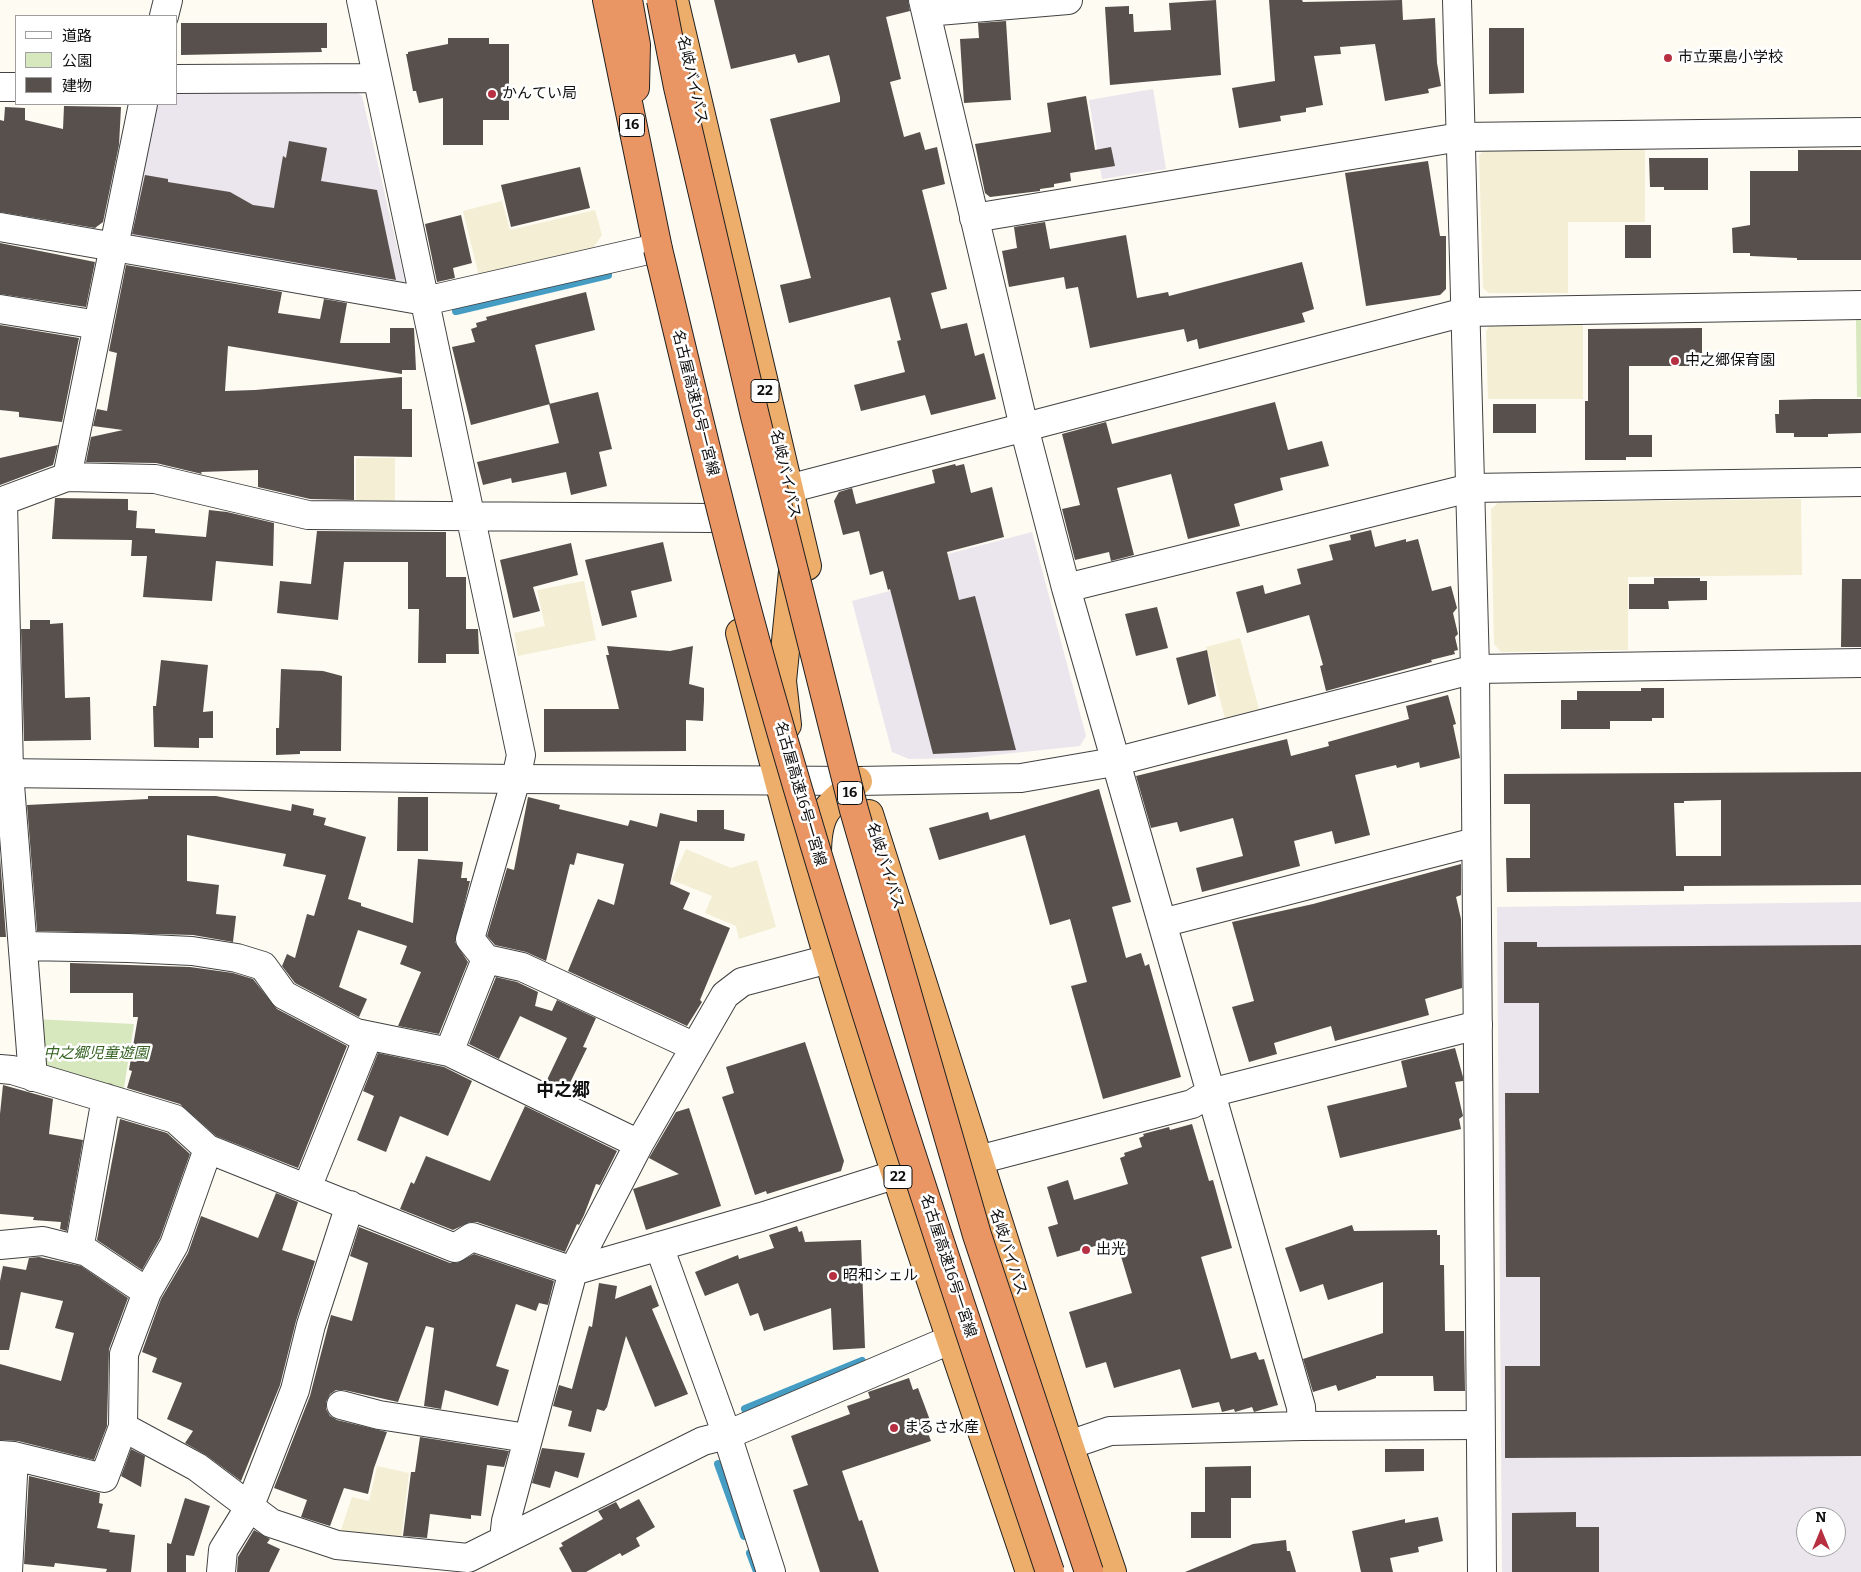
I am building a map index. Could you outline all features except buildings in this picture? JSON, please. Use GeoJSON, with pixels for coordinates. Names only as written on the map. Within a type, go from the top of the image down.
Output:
{"type":"FeatureCollection","features":[{"type":"Feature","properties":{"kind":"highway","name":"22"},"geometry":{"type":"LineString","coordinates":[[597,0],[648,250],[710,518],[777,778],[828,959],[897,1174],[1030,1572]]}},
{"type":"Feature","properties":{"kind":"highway","name":"名古屋高速16号一宮線"},"geometry":{"type":"LineString","coordinates":[[606,0],[658,249],[700,426],[773,703],[840,931],[947,1266],[1050,1572]]}},
{"type":"Feature","properties":{"kind":"highway"},"geometry":{"type":"LineString","coordinates":[[628,0],[636,45],[634,137]]}},
{"type":"Feature","properties":{"kind":"highway","name":"16"},"geometry":{"type":"LineString","coordinates":[[661,0],[678,87],[755,416],[854,810],[977,1235],[1089,1572]]}},
{"type":"Feature","properties":{"kind":"highway","name":"名岐バイパス"},"geometry":{"type":"LineString","coordinates":[[674,0],[858,780],[1069,1445],[1112,1572]]}},
{"type":"Feature","properties":{"kind":"highway"},"geometry":{"type":"LineString","coordinates":[[777,778],[790,746],[782,681],[794,553],[788,489]]}},
{"type":"Feature","properties":{"kind":"highway"},"geometry":{"type":"LineString","coordinates":[[815,913],[817,835],[822,815],[832,802],[858,780]]}},
{"type":"Feature","properties":{"kind":"street"},"geometry":{"type":"LineString","coordinates":[[164,15],[168,0]]}},
{"type":"Feature","properties":{"kind":"street"},"geometry":{"type":"LineString","coordinates":[[361,0],[521,755],[516,779],[470,939],[486,959],[522,967],[695,1047]]}},
{"type":"Feature","properties":{"kind":"street"},"geometry":{"type":"LineString","coordinates":[[1068,0],[925,6],[1024,427],[1066,588],[1114,762],[1301,1406],[1302,1426]]}},
{"type":"Feature","properties":{"kind":"street"},"geometry":{"type":"LineString","coordinates":[[1457,0],[1475,669],[1482,1572]]}},
{"type":"Feature","properties":{"kind":"street"},"geometry":{"type":"LineString","coordinates":[[178,79],[377,78]]}},
{"type":"Feature","properties":{"kind":"street"},"geometry":{"type":"LineString","coordinates":[[0,87],[15,87]]}},
{"type":"Feature","properties":{"kind":"street"},"geometry":{"type":"LineString","coordinates":[[67,477],[143,105]]}},
{"type":"Feature","properties":{"kind":"street"},"geometry":{"type":"LineString","coordinates":[[974,218],[1460,137],[1861,132]]}},
{"type":"Feature","properties":{"kind":"street"},"geometry":{"type":"LineString","coordinates":[[0,227],[425,301],[648,250]]}},
{"type":"Feature","properties":{"kind":"street"},"geometry":{"type":"LineString","coordinates":[[788,489],[1465,312],[1861,305]]}},
{"type":"Feature","properties":{"kind":"street"},"geometry":{"type":"LineString","coordinates":[[0,309],[98,325]]}},
{"type":"Feature","properties":{"kind":"street"},"geometry":{"type":"LineString","coordinates":[[33,1077],[24,946],[5,773],[1,502],[67,477],[155,479],[308,515],[470,518],[710,518]]}},
{"type":"Feature","properties":{"kind":"street"},"geometry":{"type":"LineString","coordinates":[[1066,588],[1470,488],[1861,482]]}},
{"type":"Feature","properties":{"kind":"street"},"geometry":{"type":"LineString","coordinates":[[5,773],[516,779],[777,778],[858,780],[1020,778],[1114,762],[1475,669],[1861,663]]}},
{"type":"Feature","properties":{"kind":"street"},"geometry":{"type":"LineString","coordinates":[[1162,923],[1475,842]]}},
{"type":"Feature","properties":{"kind":"street"},"geometry":{"type":"LineString","coordinates":[[24,946],[192,951],[237,958],[263,966],[284,995],[356,1033],[368,1037],[449,1052],[639,1144]]}},
{"type":"Feature","properties":{"kind":"street"},"geometry":{"type":"LineString","coordinates":[[449,1052],[486,959]]}},
{"type":"Feature","properties":{"kind":"street"},"geometry":{"type":"LineString","coordinates":[[504,1539],[506,1521],[527,1438],[573,1271],[639,1144],[725,995],[733,987],[742,982],[828,959]]}},
{"type":"Feature","properties":{"kind":"street"},"geometry":{"type":"LineString","coordinates":[[978,1160],[1192,1104],[1210,1093],[1478,1025]]}},
{"type":"Feature","properties":{"kind":"street"},"geometry":{"type":"LineString","coordinates":[[307,1188],[368,1037]]}},
{"type":"Feature","properties":{"kind":"street"},"geometry":{"type":"LineString","coordinates":[[0,1069],[175,1119],[208,1149],[350,1204],[455,1248],[472,1237],[573,1271],[897,1174]]}},
{"type":"Feature","properties":{"kind":"street"},"geometry":{"type":"LineString","coordinates":[[79,1250],[106,1098]]}},
{"type":"Feature","properties":{"kind":"street"},"geometry":{"type":"LineString","coordinates":[[8,1572],[7,1455],[104,1478],[123,1427],[124,1354],[147,1292],[174,1245],[208,1149]]}},
{"type":"Feature","properties":{"kind":"street"},"geometry":{"type":"LineString","coordinates":[[221,1572],[223,1550],[249,1508],[294,1390],[311,1325],[350,1204]]}},
{"type":"Feature","properties":{"kind":"street"},"geometry":{"type":"LineString","coordinates":[[0,1244],[42,1241],[87,1252],[147,1292]]}},
{"type":"Feature","properties":{"kind":"street"},"geometry":{"type":"LineString","coordinates":[[659,1246],[727,1435],[771,1572]]}},
{"type":"Feature","properties":{"kind":"street"},"geometry":{"type":"LineString","coordinates":[[123,1427],[197,1467],[249,1508],[272,1523],[337,1546],[391,1562],[468,1558],[703,1442],[727,1435],[952,1340]]}},
{"type":"Feature","properties":{"kind":"street"},"geometry":{"type":"LineString","coordinates":[[341,1405],[378,1414],[527,1438]]}},
{"type":"Feature","properties":{"kind":"street"},"geometry":{"type":"LineString","coordinates":[[1069,1445],[1110,1431],[1302,1426],[1480,1425]]}},
{"type":"Feature","properties":{"kind":"shaded area"},"geometry":{"type":"Polygon","coordinates":[[[1153,89],[1166,169],[1102,179],[1089,100],[1153,89]]]}},
{"type":"Feature","properties":{"kind":"shaded area"},"geometry":{"type":"Polygon","coordinates":[[[178,90],[354,90],[362,96],[405,281],[399,287],[132,236],[127,228],[155,105],[178,105],[178,90]]]}},
{"type":"Feature","properties":{"kind":"shaded area"},"geometry":{"type":"Polygon","coordinates":[[[1645,149],[1645,222],[1568,222],[1568,293],[1489,293],[1483,288],[1479,155],[1485,150],[1645,149]]]}},
{"type":"Feature","properties":{"kind":"shaded area"},"geometry":{"type":"Polygon","coordinates":[[[502,201],[510,230],[595,210],[602,235],[593,248],[479,276],[463,211],[502,201]]]}},
{"type":"Feature","properties":{"kind":"shaded area"},"geometry":{"type":"Polygon","coordinates":[[[1491,324],[1583,324],[1583,399],[1488,399],[1486,331],[1491,324]]]}},
{"type":"Feature","properties":{"kind":"shaded area"},"geometry":{"type":"Polygon","coordinates":[[[356,458],[395,458],[395,504],[356,504],[356,458]]]}},
{"type":"Feature","properties":{"kind":"shaded area"},"geometry":{"type":"Polygon","coordinates":[[[1801,499],[1802,575],[1628,577],[1628,650],[1501,652],[1494,644],[1491,509],[1498,503],[1801,499]]]}},
{"type":"Feature","properties":{"kind":"shaded area"},"geometry":{"type":"Polygon","coordinates":[[[1032,532],[1086,736],[1080,746],[966,758],[909,759],[892,752],[852,601],[953,574],[948,554],[1032,532]]]}},
{"type":"Feature","properties":{"kind":"shaded area"},"geometry":{"type":"Polygon","coordinates":[[[584,581],[596,640],[518,656],[514,633],[545,626],[537,590],[584,581]]]}},
{"type":"Feature","properties":{"kind":"shaded area"},"geometry":{"type":"Polygon","coordinates":[[[1240,638],[1259,709],[1225,718],[1206,647],[1240,638]]]}},
{"type":"Feature","properties":{"kind":"shaded area"},"geometry":{"type":"Polygon","coordinates":[[[686,849],[731,868],[757,860],[776,927],[739,939],[736,926],[705,913],[712,896],[672,880],[686,849]]]}},
{"type":"Feature","properties":{"kind":"shaded area"},"geometry":{"type":"Polygon","coordinates":[[[1861,902],[1861,1572],[1502,1572],[1497,907],[1861,902]]]}},
{"type":"Feature","properties":{"kind":"shaded area"},"geometry":{"type":"Polygon","coordinates":[[[377,1466],[409,1473],[401,1540],[340,1533],[352,1497],[369,1501],[377,1466]]]}},
{"type":"Feature","properties":{"kind":"green space"},"geometry":{"type":"Polygon","coordinates":[[[1856,320],[1861,320],[1861,397],[1857,397],[1856,320]]]}},
{"type":"Feature","properties":{"kind":"green space","name":"中之郷児童遊園"},"geometry":{"type":"Polygon","coordinates":[[[35,1019],[134,1024],[123,1094],[39,1072],[35,1019]]]}},
{"type":"Feature","properties":{"kind":"waterway"},"geometry":{"type":"LineString","coordinates":[[456,311],[608,275]]}},
{"type":"Feature","properties":{"kind":"waterway"},"geometry":{"type":"LineString","coordinates":[[745,1409],[862,1361]]}},
{"type":"Feature","properties":{"kind":"waterway"},"geometry":{"type":"LineString","coordinates":[[718,1464],[744,1536]]}},
{"type":"Feature","properties":{"kind":"waterway"},"geometry":{"type":"LineString","coordinates":[[750,1553],[756,1569]]}},
{"type":"Feature","properties":{"kind":"place","name":"市立栗島小学校"},"geometry":{"type":"Point","coordinates":[1668,58]}},
{"type":"Feature","properties":{"kind":"place","name":"かんてい局"},"geometry":{"type":"Point","coordinates":[492,94]}},
{"type":"Feature","properties":{"kind":"place","name":"中之郷保育園"},"geometry":{"type":"Point","coordinates":[1675,361]}},
{"type":"Feature","properties":{"kind":"place","name":"出光"},"geometry":{"type":"Point","coordinates":[1086,1250]}},
{"type":"Feature","properties":{"kind":"place","name":"昭和シェル"},"geometry":{"type":"Point","coordinates":[833,1276]}},
{"type":"Feature","properties":{"kind":"place","name":"まるさ水産"},"geometry":{"type":"Point","coordinates":[894,1428]}},
{"type":"Feature","properties":{"kind":"district","name":"中之郷"},"geometry":{"type":"Point","coordinates":[563,1091]}}]}
